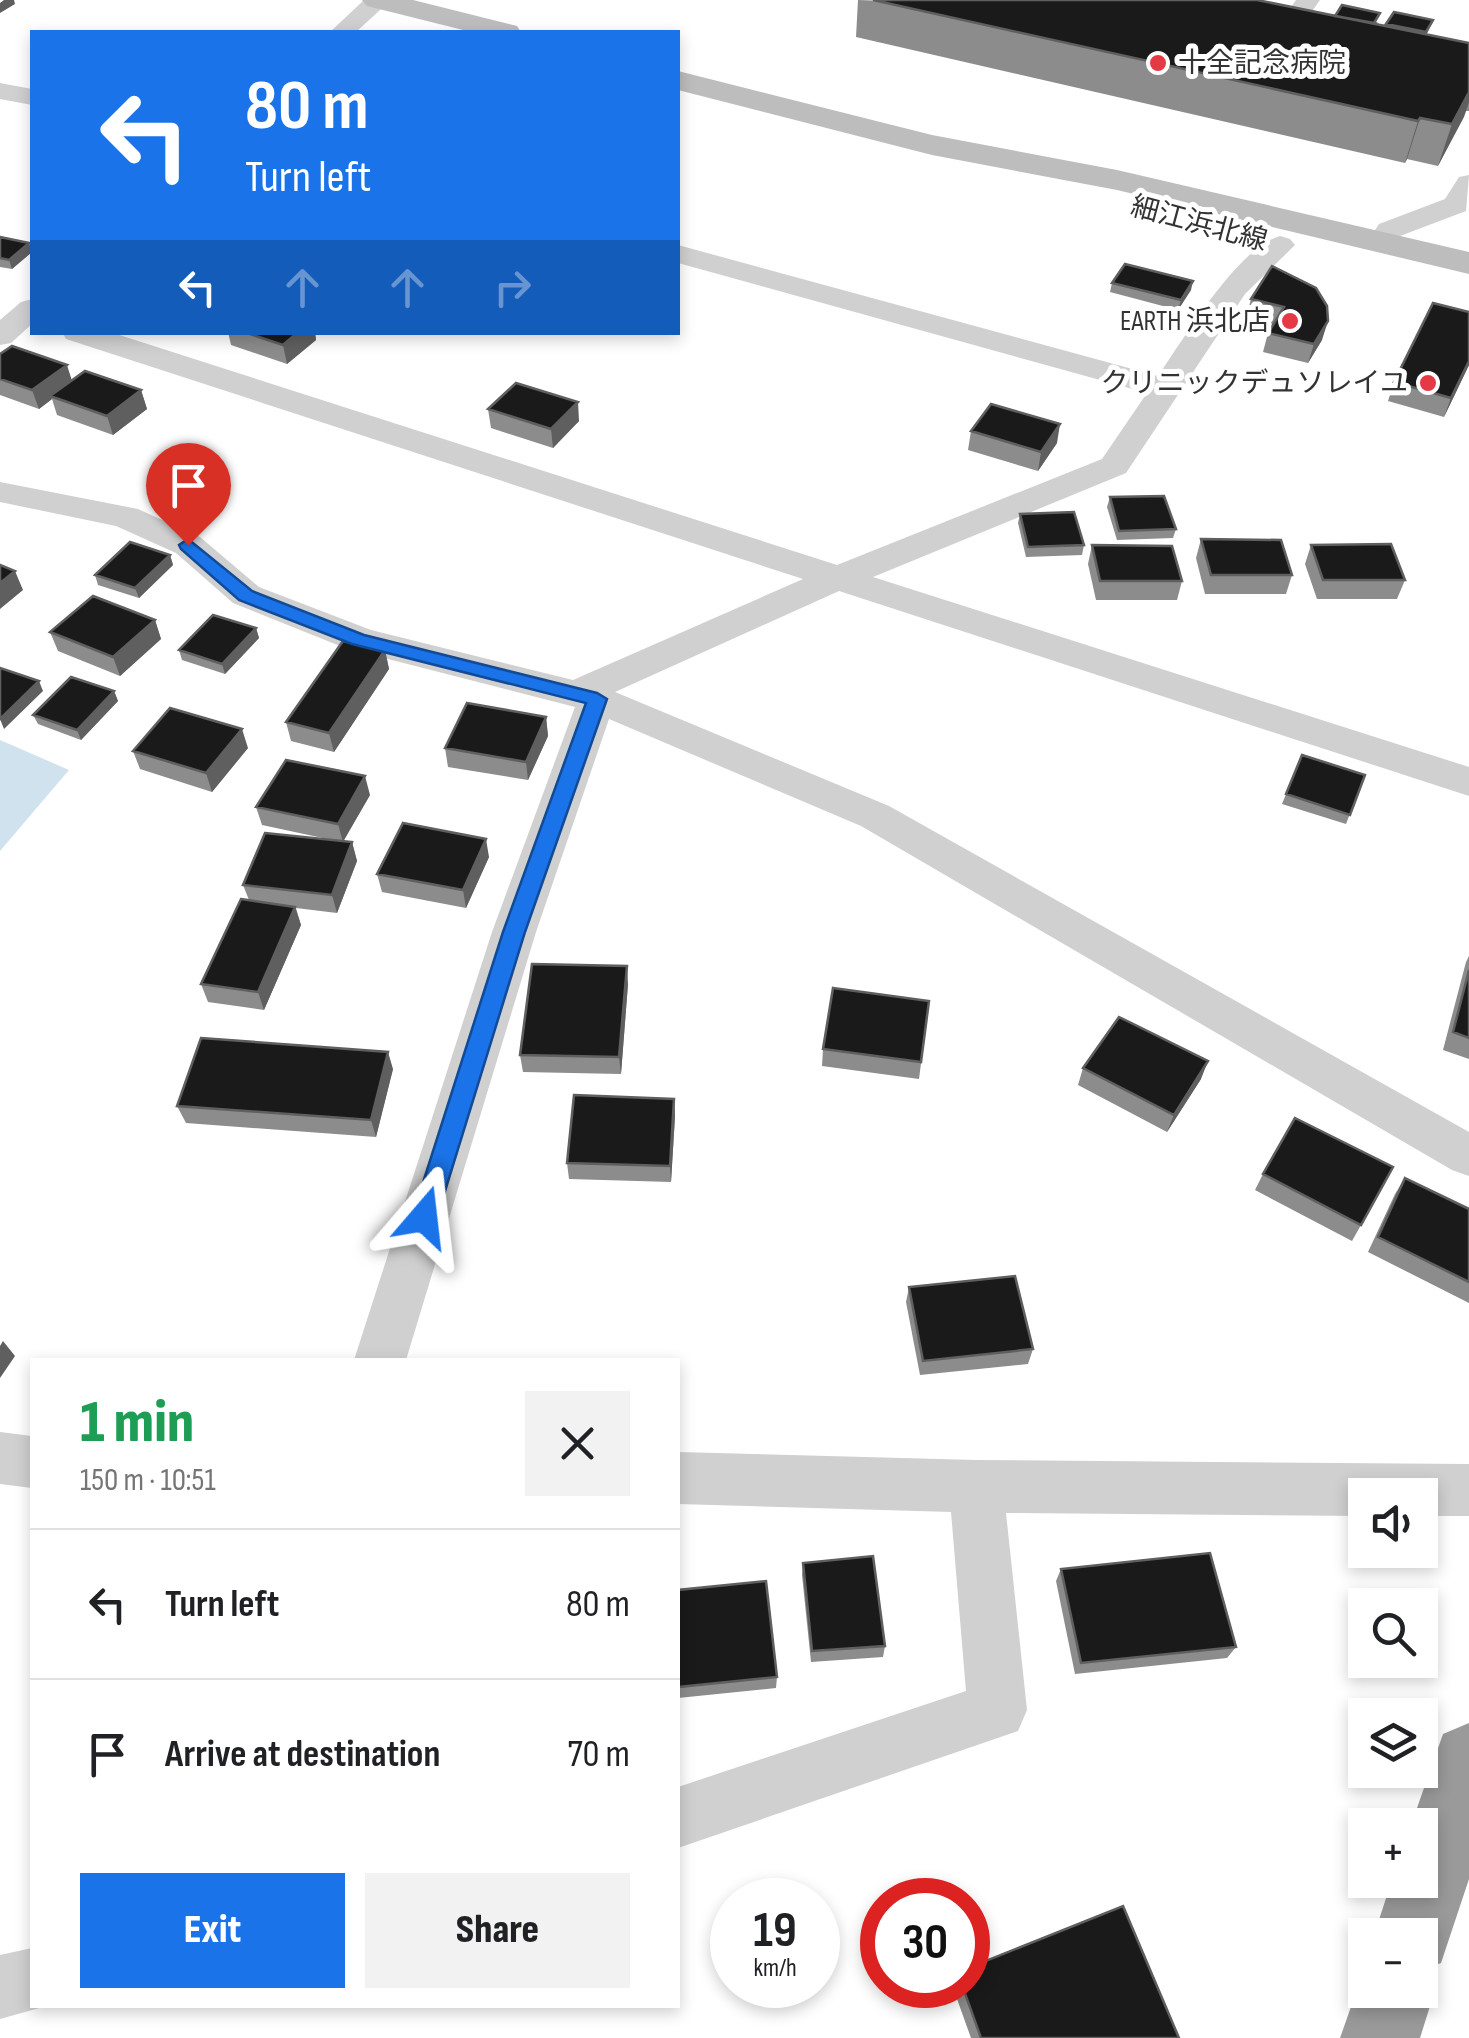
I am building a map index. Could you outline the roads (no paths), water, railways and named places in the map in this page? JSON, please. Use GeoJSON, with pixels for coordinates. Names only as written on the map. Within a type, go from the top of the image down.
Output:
{"type":"FeatureCollection","features":[{"type":"Feature","properties":{"kind":"highway"},"geometry":{"type":"LineString","coordinates":[[1418,1918],[1469,1760]]}},
{"type":"Feature","properties":{"kind":"highway"},"geometry":{"type":"LineString","coordinates":[[1380,2038],[1389,2008]]}},
{"type":"Feature","properties":{"kind":"main road"},"geometry":{"type":"LineString","coordinates":[[378,0],[498,30]]}},
{"type":"Feature","properties":{"kind":"main road","name":"細江浜北線"},"geometry":{"type":"LineString","coordinates":[[680,82],[932,145],[1117,180],[1469,263]]}},
{"type":"Feature","properties":{"kind":"main road","name":"細江浜北線"},"geometry":{"type":"LineString","coordinates":[[932,145],[1072,190],[1469,293]]}},
{"type":"Feature","properties":{"kind":"street"},"geometry":{"type":"LineString","coordinates":[[344,30],[378,0]]}},
{"type":"Feature","properties":{"kind":"street"},"geometry":{"type":"LineString","coordinates":[[1285,32],[1308,0]]}},
{"type":"Feature","properties":{"kind":"street"},"geometry":{"type":"LineString","coordinates":[[0,90],[30,97]]}},
{"type":"Feature","properties":{"kind":"street"},"geometry":{"type":"LineString","coordinates":[[1382,242],[1389,230],[1456,205],[1469,182]]}},
{"type":"Feature","properties":{"kind":"street"},"geometry":{"type":"LineString","coordinates":[[381,1358],[588,696],[837,578],[1114,466],[1234,288],[1280,245]]}},
{"type":"Feature","properties":{"kind":"street"},"geometry":{"type":"LineString","coordinates":[[680,255],[1168,389]]}},
{"type":"Feature","properties":{"kind":"street"},"geometry":{"type":"LineString","coordinates":[[0,336],[22,312]]}},
{"type":"Feature","properties":{"kind":"street"},"geometry":{"type":"LineString","coordinates":[[85,335],[1469,782]]}},
{"type":"Feature","properties":{"kind":"street"},"geometry":{"type":"LineString","coordinates":[[0,492],[126,517],[188,545],[246,596],[358,640],[588,696],[875,816],[1469,1156]]}},
{"type":"Feature","properties":{"kind":"street"},"geometry":{"type":"LineString","coordinates":[[0,1458],[30,1462]]}},
{"type":"Feature","properties":{"kind":"street"},"geometry":{"type":"LineString","coordinates":[[680,1478],[976,1486],[1469,1490]]}},
{"type":"Feature","properties":{"kind":"street"},"geometry":{"type":"LineString","coordinates":[[680,1816],[998,1710],[976,1486]]}},
{"type":"Feature","properties":{"kind":"street"},"geometry":{"type":"LineString","coordinates":[[0,1987],[30,1980]]}},
{"type":"Feature","properties":{"kind":"water"},"geometry":{"type":"Polygon","coordinates":[[[0,740],[69,770],[0,851],[0,740]]]}},
{"type":"Feature","properties":{"kind":"place","name":"十全記念病院"},"geometry":{"type":"Point","coordinates":[1158,63]}},
{"type":"Feature","properties":{"kind":"place","name":"EARTH 浜北店"},"geometry":{"type":"Point","coordinates":[1290,321]}},
{"type":"Feature","properties":{"kind":"place","name":"クリニックデュソレイユ"},"geometry":{"type":"Point","coordinates":[1428,383]}}]}
